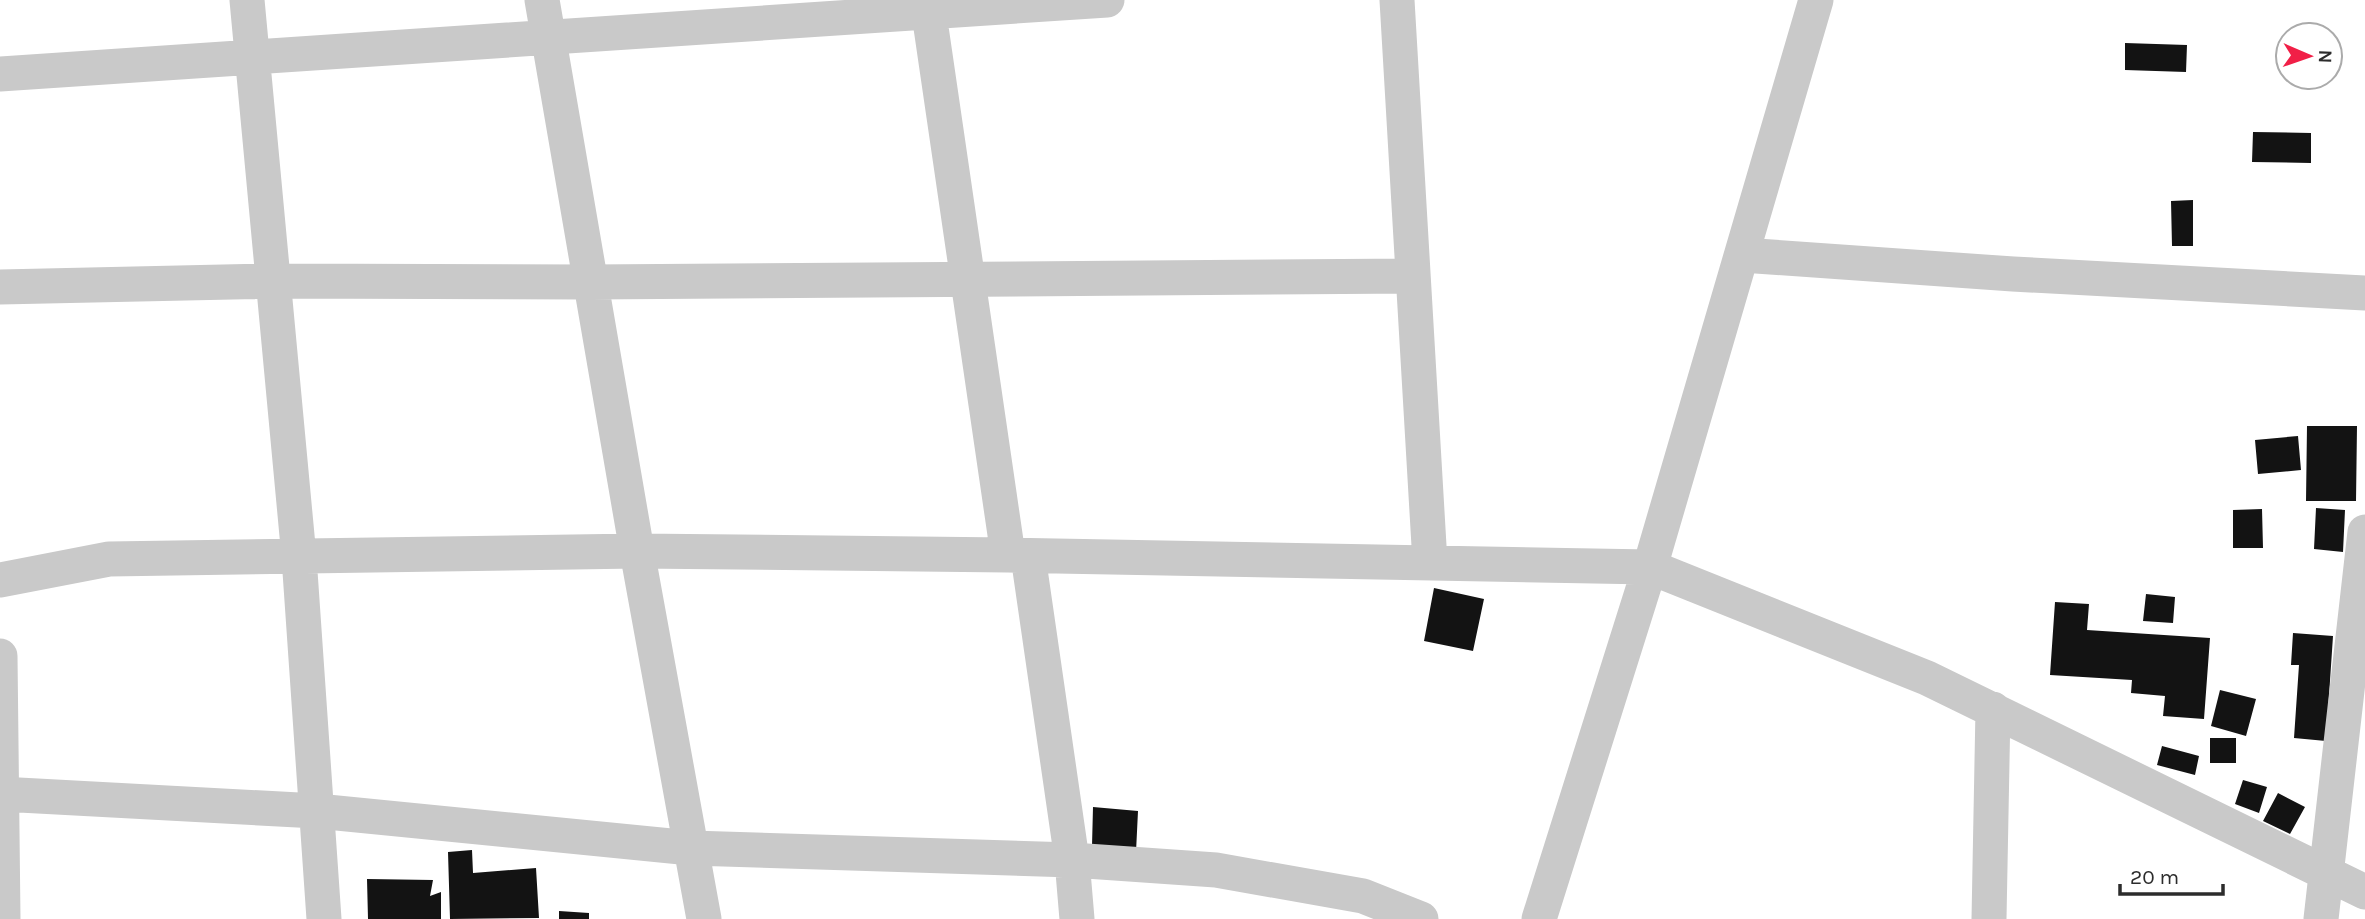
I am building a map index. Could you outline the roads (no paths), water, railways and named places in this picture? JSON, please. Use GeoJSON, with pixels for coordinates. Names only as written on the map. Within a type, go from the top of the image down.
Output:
{"type":"FeatureCollection","features":[{"type":"Feature","properties":{"kind":"street"},"geometry":{"type":"LineString","coordinates":[[247,0],[299,557],[324,919]]}},
{"type":"Feature","properties":{"kind":"street"},"geometry":{"type":"LineString","coordinates":[[541,0],[704,919]]}},
{"type":"Feature","properties":{"kind":"street"},"geometry":{"type":"LineString","coordinates":[[0,74],[928,7],[1107,0]]}},
{"type":"Feature","properties":{"kind":"street"},"geometry":{"type":"LineString","coordinates":[[1397,0],[1430,563]]}},
{"type":"Feature","properties":{"kind":"street"},"geometry":{"type":"LineString","coordinates":[[1539,919],[1650,567],[1816,0]]}},
{"type":"Feature","properties":{"kind":"street"},"geometry":{"type":"LineString","coordinates":[[928,7],[968,280],[1072,860],[1077,919]]}},
{"type":"Feature","properties":{"kind":"street"},"geometry":{"type":"LineString","coordinates":[[1742,255],[2012,274],[2365,293]]}},
{"type":"Feature","properties":{"kind":"street"},"geometry":{"type":"LineString","coordinates":[[0,287],[273,281],[590,282],[1413,276]]}},
{"type":"Feature","properties":{"kind":"street"},"geometry":{"type":"LineString","coordinates":[[2320,919],[2365,532]]}},
{"type":"Feature","properties":{"kind":"street"},"geometry":{"type":"LineString","coordinates":[[0,580],[109,559],[637,551],[1650,567],[1927,678],[2365,892]]}},
{"type":"Feature","properties":{"kind":"street"},"geometry":{"type":"LineString","coordinates":[[0,656],[3,919]]}},
{"type":"Feature","properties":{"kind":"street"},"geometry":{"type":"LineString","coordinates":[[1989,919],[1993,709]]}},
{"type":"Feature","properties":{"kind":"street"},"geometry":{"type":"LineString","coordinates":[[1,794],[317,811],[691,848],[1072,860],[1216,870],[1363,896],[1421,919]]}}]}
